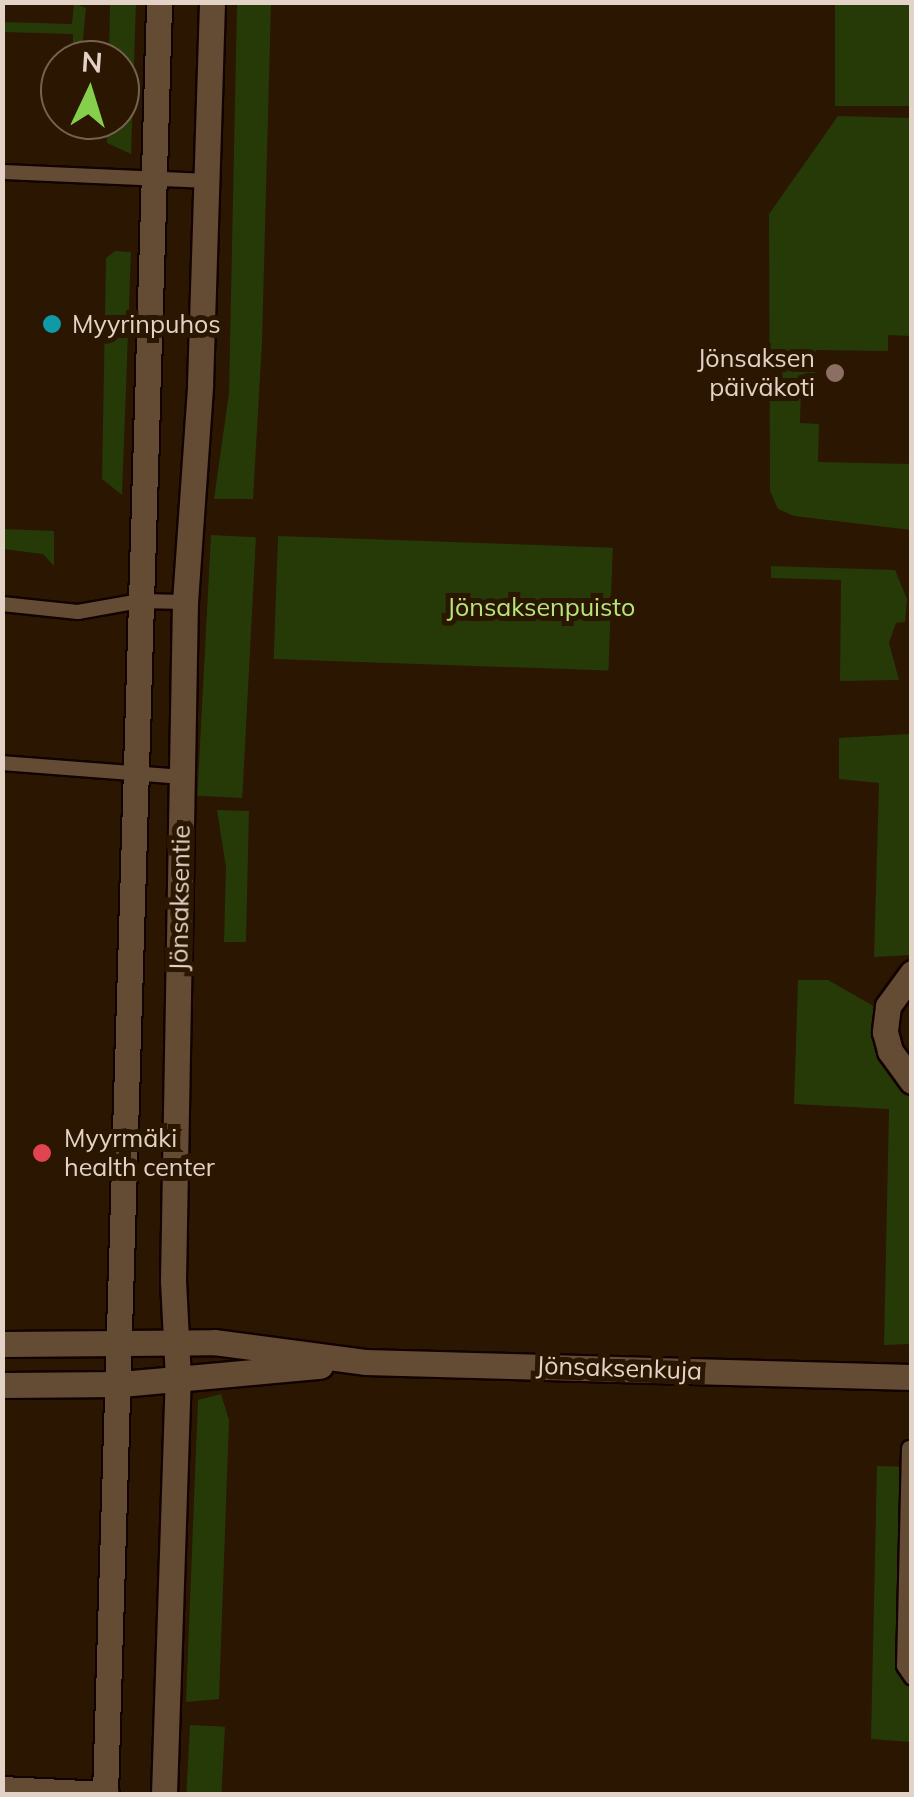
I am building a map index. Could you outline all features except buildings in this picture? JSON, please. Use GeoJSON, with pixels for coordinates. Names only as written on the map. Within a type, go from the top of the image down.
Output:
{"type":"FeatureCollection","features":[{"type":"Feature","properties":{"kind":"main road","name":"Jönsaksentie"},"geometry":{"type":"LineString","coordinates":[[106,1794],[121,1384],[118,1344],[132,774],[159,2]]}},
{"type":"Feature","properties":{"kind":"main road","name":"Jönsaksentie"},"geometry":{"type":"LineString","coordinates":[[164,1794],[178,1379],[186,602],[212,2]]}},
{"type":"Feature","properties":{"kind":"main road"},"geometry":{"type":"LineString","coordinates":[[912,974],[888,1006],[885,1032],[890,1052],[912,1081]]}},
{"type":"Feature","properties":{"kind":"main road","name":"Jönsaksenkuja"},"geometry":{"type":"LineString","coordinates":[[2,1344],[214,1342],[365,1362],[912,1377]]}},
{"type":"Feature","properties":{"kind":"main road","name":"Jönsaksenkuja"},"geometry":{"type":"LineString","coordinates":[[2,1385],[121,1384],[365,1362]]}},
{"type":"Feature","properties":{"kind":"main road"},"geometry":{"type":"LineString","coordinates":[[2,1789],[106,1794]]}},
{"type":"Feature","properties":{"kind":"lane"},"geometry":{"type":"LineString","coordinates":[[2,172],[107,174],[154,182],[206,182]]}},
{"type":"Feature","properties":{"kind":"lane"},"geometry":{"type":"LineString","coordinates":[[2,604],[78,612],[139,601],[186,602]]}},
{"type":"Feature","properties":{"kind":"lane"},"geometry":{"type":"LineString","coordinates":[[2,762],[90,765],[132,774],[182,777]]}},
{"type":"Feature","properties":{"kind":"lane"},"geometry":{"type":"LineString","coordinates":[[909,1448],[904,1666],[912,1678]]}},
{"type":"Feature","properties":{"kind":"green space"},"geometry":{"type":"Polygon","coordinates":[[[74,3],[86,8],[83,40],[73,40],[73,34],[3,32],[3,22],[72,24],[74,3]]]}},
{"type":"Feature","properties":{"kind":"green space"},"geometry":{"type":"Polygon","coordinates":[[[110,3],[136,3],[135,40],[109,40],[110,3]]]}},
{"type":"Feature","properties":{"kind":"green space"},"geometry":{"type":"Polygon","coordinates":[[[237,3],[271,3],[262,342],[253,499],[214,499],[229,393],[237,3]]]}},
{"type":"Feature","properties":{"kind":"green space"},"geometry":{"type":"Polygon","coordinates":[[[835,3],[911,3],[911,106],[835,106],[835,3]]]}},
{"type":"Feature","properties":{"kind":"green space","name":"Jönsaksen päiväkoti"},"geometry":{"type":"Polygon","coordinates":[[[838,116],[911,118],[911,336],[888,335],[888,351],[816,350],[815,387],[801,387],[800,423],[819,424],[818,462],[911,464],[911,530],[794,516],[778,509],[770,491],[769,214],[838,116]]]}},
{"type":"Feature","properties":{"kind":"green space"},"geometry":{"type":"Polygon","coordinates":[[[131,140],[131,154],[107,143],[131,140]]]}},
{"type":"Feature","properties":{"kind":"green space"},"geometry":{"type":"Polygon","coordinates":[[[115,251],[131,252],[122,495],[102,479],[106,258],[115,251]]]}},
{"type":"Feature","properties":{"kind":"green space"},"geometry":{"type":"Polygon","coordinates":[[[3,529],[54,531],[54,566],[43,554],[3,549],[3,529]]]}},
{"type":"Feature","properties":{"kind":"green space"},"geometry":{"type":"Polygon","coordinates":[[[211,535],[256,537],[242,798],[197,796],[211,535]]]}},
{"type":"Feature","properties":{"kind":"green space","name":"Jönsaksenpuisto"},"geometry":{"type":"Polygon","coordinates":[[[278,536],[613,548],[609,671],[274,659],[278,536]]]}},
{"type":"Feature","properties":{"kind":"green space"},"geometry":{"type":"Polygon","coordinates":[[[771,566],[895,570],[907,599],[905,622],[896,623],[889,643],[899,680],[840,681],[841,580],[771,578],[771,566]]]}},
{"type":"Feature","properties":{"kind":"green space"},"geometry":{"type":"Polygon","coordinates":[[[909,734],[911,955],[874,957],[879,783],[839,779],[839,738],[909,734]]]}},
{"type":"Feature","properties":{"kind":"green space"},"geometry":{"type":"Polygon","coordinates":[[[217,810],[249,811],[246,942],[224,942],[226,867],[217,810]]]}},
{"type":"Feature","properties":{"kind":"green space"},"geometry":{"type":"Polygon","coordinates":[[[798,980],[828,980],[877,1008],[911,1091],[911,1344],[884,1345],[889,1109],[794,1104],[798,980]]]}},
{"type":"Feature","properties":{"kind":"green space"},"geometry":{"type":"Polygon","coordinates":[[[221,1394],[229,1420],[219,1699],[186,1702],[198,1400],[221,1394]]]}},
{"type":"Feature","properties":{"kind":"green space"},"geometry":{"type":"Polygon","coordinates":[[[877,1466],[911,1467],[911,1742],[871,1739],[877,1466]]]}},
{"type":"Feature","properties":{"kind":"green space"},"geometry":{"type":"Polygon","coordinates":[[[190,1725],[225,1727],[221,1794],[186,1794],[190,1725]]]}},
{"type":"Feature","properties":{"kind":"place","name":"Myyrinpuhos"},"geometry":{"type":"Point","coordinates":[52,324]}},
{"type":"Feature","properties":{"kind":"place","name":"Jönsaksen päiväkoti"},"geometry":{"type":"Point","coordinates":[835,373]}},
{"type":"Feature","properties":{"kind":"place","name":"Myyrmäki health center"},"geometry":{"type":"Point","coordinates":[42,1153]}}]}
